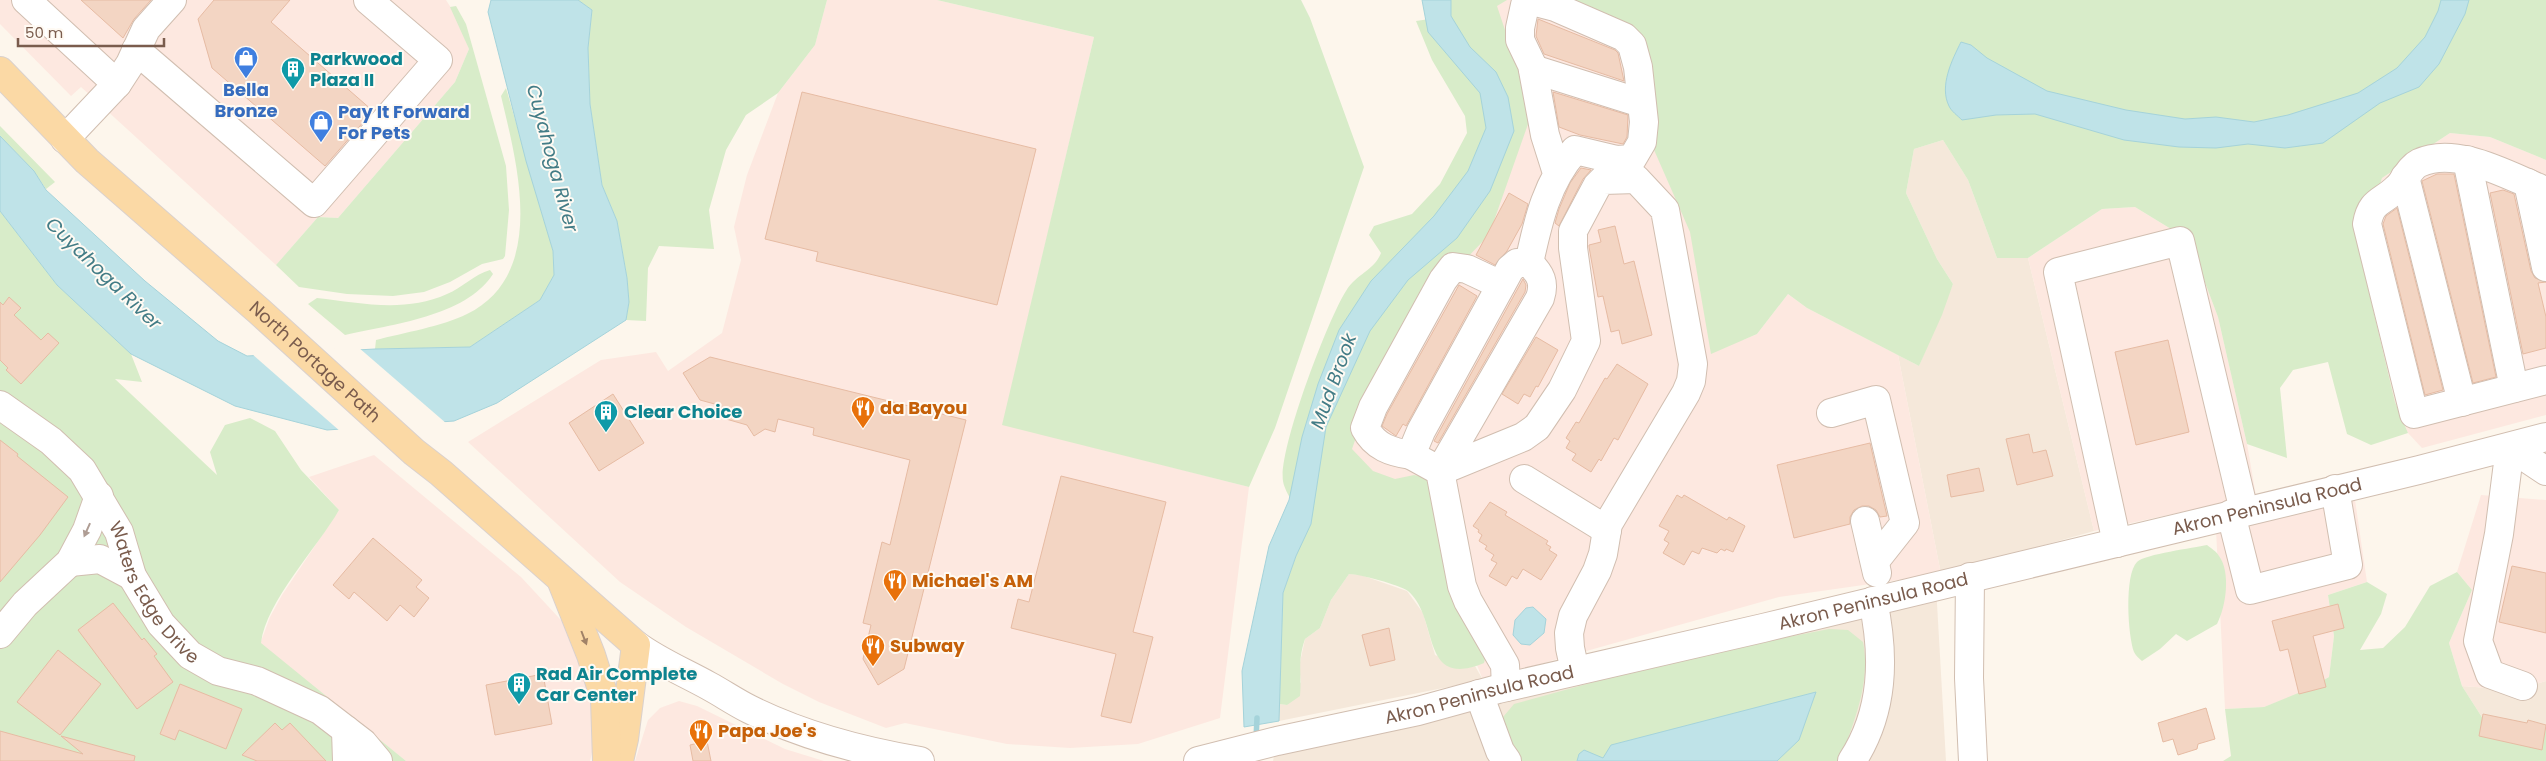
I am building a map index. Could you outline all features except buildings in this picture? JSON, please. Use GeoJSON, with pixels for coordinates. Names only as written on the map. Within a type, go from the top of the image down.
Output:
{"type":"FeatureCollection","features":[{"type":"Feature","properties":{"kind":"main road","name":"North Portage Path"},"geometry":{"type":"LineString","coordinates":[[0,71],[87,161],[259,311],[414,452],[560,576],[636,645]]}},
{"type":"Feature","properties":{"kind":"main road"},"geometry":{"type":"LineString","coordinates":[[560,576],[591,655],[605,699],[607,761]]}},
{"type":"Feature","properties":{"kind":"main road"},"geometry":{"type":"LineString","coordinates":[[618,761],[624,739],[636,645]]}},
{"type":"Feature","properties":{"kind":"street"},"geometry":{"type":"LineString","coordinates":[[26,0],[117,84]]}},
{"type":"Feature","properties":{"kind":"street"},"geometry":{"type":"LineString","coordinates":[[65,139],[117,84],[146,30],[172,0]]}},
{"type":"Feature","properties":{"kind":"street"},"geometry":{"type":"LineString","coordinates":[[136,50],[314,203],[438,60],[368,0]]}},
{"type":"Feature","properties":{"kind":"street"},"geometry":{"type":"LineString","coordinates":[[1529,263],[1540,212],[1557,173],[1575,150],[1617,160],[1632,159],[1642,142],[1644,122],[1638,67],[1632,45],[1624,37],[1555,6],[1532,2],[1525,5],[1520,28],[1520,40],[1533,69],[1545,135],[1557,173]]}},
{"type":"Feature","properties":{"kind":"street"},"geometry":{"type":"LineString","coordinates":[[1533,69],[1641,103]]}},
{"type":"Feature","properties":{"kind":"street"},"geometry":{"type":"LineString","coordinates":[[2546,267],[2537,187],[2460,157],[2437,157],[2418,163],[2398,188],[2374,204],[2368,214],[2367,224],[2414,414],[2546,380]]}},
{"type":"Feature","properties":{"kind":"street"},"geometry":{"type":"LineString","coordinates":[[2467,160],[2514,388]]}},
{"type":"Feature","properties":{"kind":"street"},"geometry":{"type":"LineString","coordinates":[[2405,177],[2462,402]]}},
{"type":"Feature","properties":{"kind":"street"},"geometry":{"type":"LineString","coordinates":[[1440,471],[1523,436],[1537,427],[1562,390],[1586,341],[1573,248],[1573,231],[1596,186],[1603,180],[1636,179],[1664,210],[1693,364],[1691,381],[1686,393],[1607,530],[1600,562],[1573,616],[1571,624],[1570,648],[1575,671]]}},
{"type":"Feature","properties":{"kind":"street"},"geometry":{"type":"LineString","coordinates":[[2117,543],[2058,272],[2180,241],[2238,513],[2250,590],[2348,565],[2335,489]]}},
{"type":"Feature","properties":{"kind":"street"},"geometry":{"type":"LineString","coordinates":[[1411,455],[1420,431],[1510,269],[1517,263],[1529,263],[1538,272],[1544,286],[1540,298],[1440,471],[1462,586],[1468,601],[1505,665],[1506,687]]}},
{"type":"Feature","properties":{"kind":"street"},"geometry":{"type":"LineString","coordinates":[[1440,471],[1411,455],[1391,450],[1370,439],[1365,428],[1373,407],[1443,280],[1453,267],[1466,269],[1501,285]]}},
{"type":"Feature","properties":{"kind":"street"},"geometry":{"type":"LineString","coordinates":[[1831,413],[1876,400],[1905,523],[1875,561]]}},
{"type":"Feature","properties":{"kind":"street","name":"Waters Edge Drive"},"geometry":{"type":"LineString","coordinates":[[0,405],[51,441],[82,470],[119,532],[132,576],[161,624],[190,655],[218,671],[257,681],[290,694],[320,710],[363,743],[378,761]]}},
{"type":"Feature","properties":{"kind":"street","name":"Akron Peninsula Road"},"geometry":{"type":"LineString","coordinates":[[1198,761],[1289,738],[1418,711],[1506,687],[2117,543],[2546,437]]}},
{"type":"Feature","properties":{"kind":"street"},"geometry":{"type":"LineString","coordinates":[[2523,686],[2490,674],[2478,641],[2499,534],[2510,447],[2546,471]]}},
{"type":"Feature","properties":{"kind":"street"},"geometry":{"type":"LineString","coordinates":[[1524,480],[1607,530]]}},
{"type":"Feature","properties":{"kind":"street"},"geometry":{"type":"LineString","coordinates":[[0,634],[25,604],[70,562],[87,530],[99,496]]}},
{"type":"Feature","properties":{"kind":"street"},"geometry":{"type":"LineString","coordinates":[[1852,761],[1872,719],[1881,677],[1875,561],[1865,521]]}},
{"type":"Feature","properties":{"kind":"street"},"geometry":{"type":"LineString","coordinates":[[70,562],[100,559],[132,576]]}},
{"type":"Feature","properties":{"kind":"street"},"geometry":{"type":"LineString","coordinates":[[1970,578],[1970,678],[1973,761]]}},
{"type":"Feature","properties":{"kind":"street"},"geometry":{"type":"LineString","coordinates":[[636,645],[668,666],[748,709],[787,726],[834,743],[920,761]]}},
{"type":"Feature","properties":{"kind":"street"},"geometry":{"type":"LineString","coordinates":[[1479,694],[1500,751],[1507,761]]}},
{"type":"Feature","properties":{"kind":"street"},"geometry":{"type":"LineString","coordinates":[[346,730],[347,761]]}},
{"type":"Feature","properties":{"kind":"shaded area"},"geometry":{"type":"Polygon","coordinates":[[[0,0],[446,0],[455,14],[469,49],[455,82],[338,218],[318,217],[276,265],[81,87],[71,96],[0,24],[0,0]]]}},
{"type":"Feature","properties":{"kind":"shaded area"},"geometry":{"type":"Polygon","coordinates":[[[827,0],[937,0],[1094,37],[1003,424],[1249,487],[1220,718],[1138,744],[1070,748],[1007,744],[905,723],[886,728],[819,702],[783,684],[686,627],[620,582],[468,442],[601,360],[656,352],[668,371],[722,333],[741,260],[734,227],[747,175],[778,93],[815,45],[827,0]]]}},
{"type":"Feature","properties":{"kind":"shaded area"},"geometry":{"type":"Polygon","coordinates":[[[1495,0],[1566,0],[1703,53],[1743,340],[1757,334],[1788,294],[1807,308],[1898,355],[1941,574],[1779,597],[1483,680],[1450,599],[1331,456],[1520,120],[1495,0]]]}},
{"type":"Feature","properties":{"kind":"shaded area"},"geometry":{"type":"Polygon","coordinates":[[[2450,133],[2490,137],[2546,160],[2546,415],[2422,448],[2408,433],[2395,402],[2359,250],[2382,178],[2450,133]]]}},
{"type":"Feature","properties":{"kind":"shaded area"},"geometry":{"type":"Polygon","coordinates":[[[1943,140],[1968,180],[1997,258],[2028,258],[2094,531],[1941,574],[1898,355],[1919,366],[1953,284],[1937,259],[1906,193],[1914,149],[1943,140]]]}},
{"type":"Feature","properties":{"kind":"shaded area"},"geometry":{"type":"Polygon","coordinates":[[[2135,207],[2189,240],[2218,317],[2247,444],[2256,496],[2094,531],[2028,258],[2102,209],[2135,207]]]}},
{"type":"Feature","properties":{"kind":"shaded area"},"geometry":{"type":"Polygon","coordinates":[[[374,455],[521,577],[572,632],[596,684],[598,726],[590,761],[406,761],[260,644],[270,617],[282,595],[339,510],[309,477],[374,455]]]}},
{"type":"Feature","properties":{"kind":"shaded area"},"geometry":{"type":"Polygon","coordinates":[[[2481,495],[2546,500],[2546,681],[2515,690],[2462,686],[2449,643],[2472,590],[2457,572],[2481,495]]]}},
{"type":"Feature","properties":{"kind":"shaded area"},"geometry":{"type":"Polygon","coordinates":[[[2355,500],[2367,582],[2328,595],[2334,636],[2329,677],[2299,694],[2264,707],[2225,709],[2216,530],[2355,500]]]}},
{"type":"Feature","properties":{"kind":"shaded area"},"geometry":{"type":"Polygon","coordinates":[[[1349,574],[1361,575],[1407,591],[1423,613],[1435,655],[1465,668],[1475,666],[1483,680],[1279,721],[1279,704],[1287,705],[1301,682],[1299,667],[1305,639],[1320,628],[1331,600],[1349,574]]]}},
{"type":"Feature","properties":{"kind":"shaded area"},"geometry":{"type":"Polygon","coordinates":[[[1936,586],[1946,761],[1273,761],[1277,741],[1936,586]]]}},
{"type":"Feature","properties":{"kind":"shaded area"},"geometry":{"type":"Polygon","coordinates":[[[2546,681],[2546,728],[2485,722],[2462,686],[2515,690],[2546,681]]]}},
{"type":"Feature","properties":{"kind":"shaded area"},"geometry":{"type":"Polygon","coordinates":[[[679,701],[697,706],[785,749],[824,761],[635,761],[648,720],[660,708],[679,701]]]}},
{"type":"Feature","properties":{"kind":"green space"},"geometry":{"type":"Polygon","coordinates":[[[578,0],[827,0],[815,45],[778,93],[746,115],[726,150],[709,210],[714,249],[659,246],[648,268],[646,321],[626,320],[629,302],[627,278],[617,221],[602,185],[590,104],[588,48],[592,10],[578,0]]]}},
{"type":"Feature","properties":{"kind":"green space"},"geometry":{"type":"Polygon","coordinates":[[[937,0],[1301,0],[1310,18],[1364,167],[1275,428],[1249,487],[1002,425],[1094,37],[937,0]]]}},
{"type":"Feature","properties":{"kind":"green space"},"geometry":{"type":"Polygon","coordinates":[[[1451,0],[1507,0],[1497,6],[1534,107],[1489,235],[1461,264],[1427,293],[1383,360],[1352,449],[1373,471],[1395,479],[1414,475],[1431,479],[1488,647],[1484,663],[1463,669],[1449,667],[1440,659],[1418,603],[1408,591],[1379,580],[1349,574],[1331,600],[1320,628],[1305,639],[1300,661],[1300,696],[1287,705],[1279,704],[1283,593],[1296,556],[1304,521],[1289,496],[1283,481],[1288,442],[1317,355],[1338,306],[1350,285],[1374,264],[1381,253],[1369,235],[1374,226],[1412,214],[1440,184],[1467,133],[1465,116],[1432,60],[1416,21],[1450,16],[1451,0]]]}},
{"type":"Feature","properties":{"kind":"green space"},"geometry":{"type":"Polygon","coordinates":[[[1552,0],[2546,0],[2546,160],[2490,137],[2450,133],[2382,178],[2359,250],[2395,402],[2408,433],[2371,445],[2347,434],[2328,362],[2293,370],[2280,388],[2287,458],[2247,444],[2218,317],[2189,240],[2135,207],[2102,209],[2028,258],[1997,258],[1968,180],[1943,140],[1914,149],[1906,193],[1937,259],[1953,284],[1942,315],[1919,366],[1807,308],[1788,294],[1757,334],[1711,354],[1690,232],[1651,143],[1634,42],[1552,0]]]}},
{"type":"Feature","properties":{"kind":"green space"},"geometry":{"type":"Polygon","coordinates":[[[456,6],[466,24],[506,166],[509,210],[505,256],[503,259],[482,264],[450,282],[424,292],[393,296],[347,294],[299,287],[276,265],[318,217],[338,218],[455,82],[469,49],[450,7],[456,6]]]}},
{"type":"Feature","properties":{"kind":"green space"},"geometry":{"type":"Polygon","coordinates":[[[506,88],[553,251],[554,275],[540,300],[470,347],[375,349],[376,340],[435,326],[467,314],[492,296],[509,273],[518,245],[520,215],[519,184],[501,96],[506,88]]]}},
{"type":"Feature","properties":{"kind":"green space"},"geometry":{"type":"Polygon","coordinates":[[[0,126],[55,182],[46,189],[34,171],[0,136],[0,126]]]}},
{"type":"Feature","properties":{"kind":"green space"},"geometry":{"type":"Polygon","coordinates":[[[0,211],[57,285],[131,354],[142,382],[115,379],[217,475],[210,452],[225,425],[250,418],[275,431],[301,470],[339,510],[282,592],[265,627],[261,643],[406,761],[0,761],[0,211]]]}},
{"type":"Feature","properties":{"kind":"green space"},"geometry":{"type":"Polygon","coordinates":[[[490,270],[493,274],[481,289],[465,300],[446,309],[405,322],[345,335],[308,304],[317,298],[382,305],[415,303],[447,294],[490,270]]]}},
{"type":"Feature","properties":{"kind":"green space"},"geometry":{"type":"Polygon","coordinates":[[[2207,545],[2218,555],[2225,571],[2225,599],[2217,624],[2187,641],[2176,634],[2160,649],[2142,661],[2134,652],[2130,633],[2128,606],[2130,579],[2133,569],[2137,562],[2149,556],[2207,545]]]}},
{"type":"Feature","properties":{"kind":"green space"},"geometry":{"type":"Polygon","coordinates":[[[2457,572],[2472,590],[2449,643],[2462,686],[2485,722],[2546,728],[2546,761],[2223,761],[2231,756],[2225,709],[2264,707],[2308,689],[2329,677],[2334,636],[2328,595],[2367,582],[2387,594],[2381,614],[2360,650],[2383,648],[2405,627],[2430,586],[2457,572]]]}},
{"type":"Feature","properties":{"kind":"green space"},"geometry":{"type":"Polygon","coordinates":[[[1829,629],[1848,630],[1863,642],[1865,656],[1865,671],[1860,699],[1842,755],[1837,761],[1511,761],[1498,723],[1514,704],[1685,657],[1829,629]]]}},
{"type":"Feature","properties":{"kind":"water","name":"Cuyahoga River"},"geometry":{"type":"Polygon","coordinates":[[[491,0],[578,0],[592,10],[588,48],[590,104],[602,185],[617,221],[627,278],[629,302],[626,320],[497,403],[454,421],[327,430],[235,406],[131,354],[57,285],[0,211],[0,136],[34,171],[46,190],[145,281],[218,341],[247,356],[375,349],[470,347],[540,300],[554,275],[553,251],[526,161],[488,12],[491,0]]]}},
{"type":"Feature","properties":{"kind":"water"},"geometry":{"type":"Polygon","coordinates":[[[1422,0],[1451,0],[1451,16],[1470,47],[1496,72],[1508,97],[1514,131],[1490,191],[1457,238],[1408,280],[1370,331],[1326,427],[1311,524],[1296,556],[1283,593],[1279,721],[1244,727],[1242,671],[1269,546],[1289,500],[1302,437],[1318,384],[1339,330],[1371,281],[1434,216],[1468,171],[1486,128],[1480,93],[1428,32],[1422,0]]]}},
{"type":"Feature","properties":{"kind":"water"},"geometry":{"type":"Polygon","coordinates":[[[2441,0],[2469,0],[2465,14],[2439,64],[2419,87],[2380,103],[2323,143],[2285,148],[2248,144],[2216,148],[2179,147],[2124,140],[2035,114],[1996,115],[1962,120],[1951,110],[1946,98],[1945,90],[1948,73],[1961,42],[1971,45],[1987,58],[2047,91],[2126,110],[2185,119],[2216,117],[2254,122],[2288,115],[2358,93],[2397,68],[2425,37],[2438,11],[2441,0]]]}},
{"type":"Feature","properties":{"kind":"water"},"geometry":{"type":"Polygon","coordinates":[[[1533,607],[1546,619],[1544,633],[1530,645],[1521,644],[1513,635],[1515,620],[1526,608],[1533,607]]]}},
{"type":"Feature","properties":{"kind":"water"},"geometry":{"type":"Polygon","coordinates":[[[1816,692],[1799,740],[1777,761],[1577,761],[1579,754],[1584,750],[1603,758],[1611,745],[1816,692]]]}},
{"type":"Feature","properties":{"kind":"pier"},"geometry":{"type":"Polygon","coordinates":[[[358,347],[447,424],[341,432],[251,353],[358,347]]]}},
{"type":"Feature","properties":{"kind":"waterway","name":"Mud Brook"},"geometry":{"type":"LineString","coordinates":[[1256,739],[1257,718]]}},
{"type":"Feature","properties":{"kind":"place","name":"Bella Bronze"},"geometry":{"type":"Point","coordinates":[246,79]}},
{"type":"Feature","properties":{"kind":"place","name":"Parkwood Plaza II"},"geometry":{"type":"Point","coordinates":[293,90]}},
{"type":"Feature","properties":{"kind":"place","name":"Pay It Forward For Pets"},"geometry":{"type":"Point","coordinates":[321,143]}},
{"type":"Feature","properties":{"kind":"place","name":"da Bayou"},"geometry":{"type":"Point","coordinates":[863,429]}},
{"type":"Feature","properties":{"kind":"place","name":"Clear Choice"},"geometry":{"type":"Point","coordinates":[606,433]}},
{"type":"Feature","properties":{"kind":"place","name":"Michael's AM"},"geometry":{"type":"Point","coordinates":[895,602]}},
{"type":"Feature","properties":{"kind":"place","name":"Subway"},"geometry":{"type":"Point","coordinates":[873,667]}},
{"type":"Feature","properties":{"kind":"place","name":"Rad Air Complete Car Center"},"geometry":{"type":"Point","coordinates":[519,705]}},
{"type":"Feature","properties":{"kind":"place","name":"Papa Joe's"},"geometry":{"type":"Point","coordinates":[701,752]}}]}
